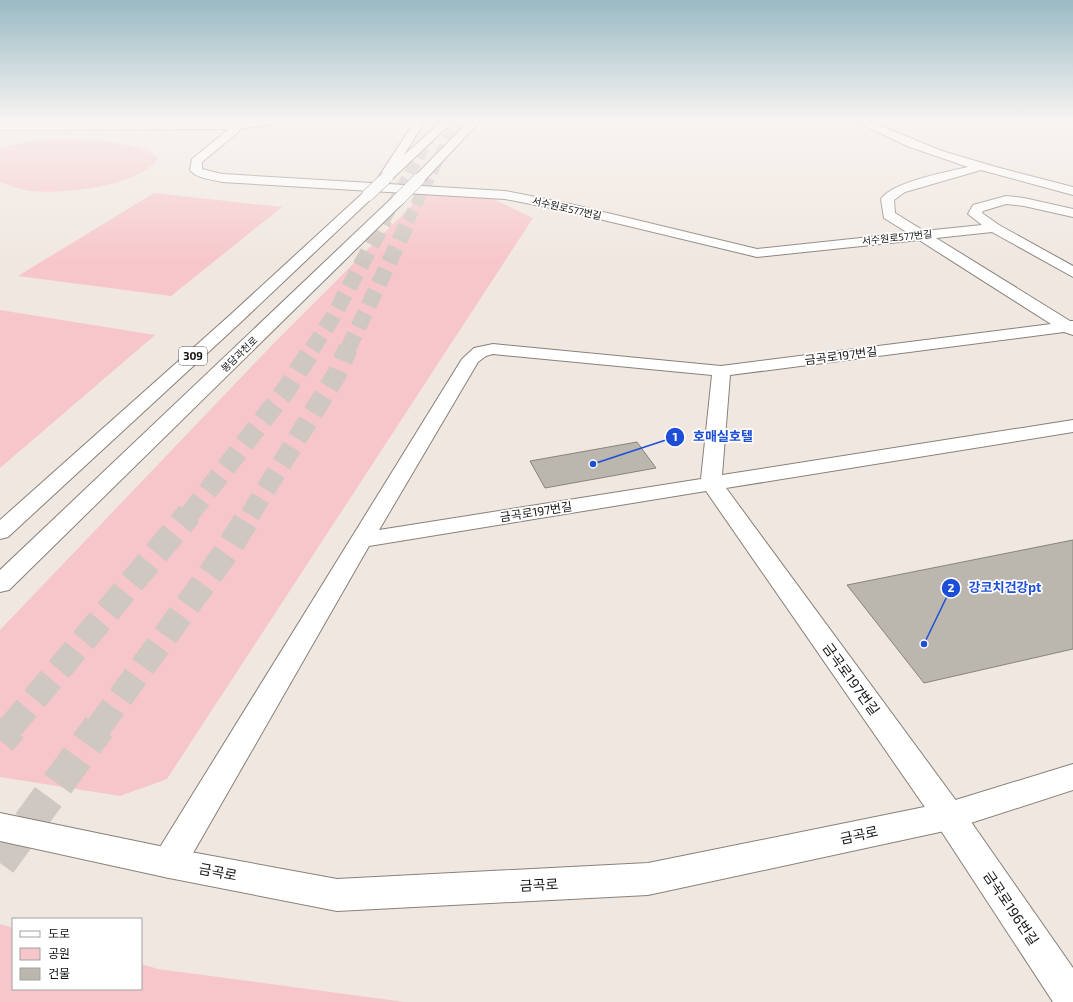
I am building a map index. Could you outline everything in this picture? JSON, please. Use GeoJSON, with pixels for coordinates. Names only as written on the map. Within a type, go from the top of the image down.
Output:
{"type":"FeatureCollection","features":[{"type":"Feature","properties":{"kind":"main road","name":"서수원로577번길"},"geometry":{"type":"LineString","coordinates":[[196,168],[196,170],[202,174],[222,178],[505,195],[566,207],[757,253],[921,234],[994,228]]}},
{"type":"Feature","properties":{"kind":"main road"},"geometry":{"type":"LineString","coordinates":[[385,179],[392,168]]}},
{"type":"Feature","properties":{"kind":"main road","name":"309"},"geometry":{"type":"LineString","coordinates":[[0,532],[235,319],[397,168]]}},
{"type":"Feature","properties":{"kind":"main road","name":"봉담과천로"},"geometry":{"type":"LineString","coordinates":[[0,584],[430,168]]}},
{"type":"Feature","properties":{"kind":"main road"},"geometry":{"type":"LineString","coordinates":[[977,168],[901,189],[887,199],[889,214],[1071,328]]}},
{"type":"Feature","properties":{"kind":"main road"},"geometry":{"type":"LineString","coordinates":[[983,168],[1073,191]]}},
{"type":"Feature","properties":{"kind":"main road"},"geometry":{"type":"LineString","coordinates":[[1073,213],[1024,202],[1006,200],[978,208],[974,214],[994,228],[1073,272]]}},
{"type":"Feature","properties":{"kind":"main road","name":"금곡로197번길"},"geometry":{"type":"LineString","coordinates":[[169,863],[361,540],[471,359],[480,352],[493,349],[721,371],[1071,328]]}},
{"type":"Feature","properties":{"kind":"main road"},"geometry":{"type":"LineString","coordinates":[[711,483],[721,371]]}},
{"type":"Feature","properties":{"kind":"main road","name":"금곡로197번길"},"geometry":{"type":"LineString","coordinates":[[361,540],[1073,426]]}},
{"type":"Feature","properties":{"kind":"main road","name":"금곡로197번길"},"geometry":{"type":"LineString","coordinates":[[711,483],[949,816]]}},
{"type":"Feature","properties":{"kind":"main road","name":"금곡로"},"geometry":{"type":"LineString","coordinates":[[0,827],[169,863],[337,895],[648,879],[949,816],[1073,777]]}},
{"type":"Feature","properties":{"kind":"main road","name":"금곡로196번길"},"geometry":{"type":"LineString","coordinates":[[949,816],[1073,1000]]}},
{"type":"Feature","properties":{"kind":"green space"},"geometry":{"type":"Polygon","coordinates":[[[0,168],[149,168],[136,176],[119,182],[81,190],[46,192],[32,191],[20,189],[0,182],[0,168]]]}},
{"type":"Feature","properties":{"kind":"green space"},"geometry":{"type":"Polygon","coordinates":[[[154,193],[282,207],[171,296],[18,276],[154,193]]]}},
{"type":"Feature","properties":{"kind":"green space"},"geometry":{"type":"Polygon","coordinates":[[[424,193],[491,198],[533,218],[167,779],[120,796],[0,777],[0,630],[274,343],[424,193]]]}},
{"type":"Feature","properties":{"kind":"green space"},"geometry":{"type":"Polygon","coordinates":[[[0,310],[155,335],[0,468],[0,310]]]}},
{"type":"Feature","properties":{"kind":"green space"},"geometry":{"type":"Polygon","coordinates":[[[0,924],[12,928],[12,990],[142,990],[142,964],[158,969],[405,1002],[0,1002],[0,924]]]}},
{"type":"Feature","properties":{"kind":"building"},"geometry":{"type":"Polygon","coordinates":[[[637,442],[656,468],[545,488],[530,461],[637,442]]]}},
{"type":"Feature","properties":{"kind":"building"},"geometry":{"type":"Polygon","coordinates":[[[1073,540],[1073,649],[924,683],[847,585],[1073,540]]]}},
{"type":"Feature","properties":{"kind":"tunnel"},"geometry":{"type":"LineString","coordinates":[[384,221],[413,168]]}},
{"type":"Feature","properties":{"kind":"tunnel"},"geometry":{"type":"LineString","coordinates":[[408,221],[434,168]]}},
{"type":"Feature","properties":{"kind":"tunnel"},"geometry":{"type":"LineString","coordinates":[[312,349],[333,317],[385,220]]}},
{"type":"Feature","properties":{"kind":"tunnel"},"geometry":{"type":"LineString","coordinates":[[348,349],[409,220]]}},
{"type":"Feature","properties":{"kind":"tunnel"},"geometry":{"type":"LineString","coordinates":[[189,515],[286,390],[313,348]]}},
{"type":"Feature","properties":{"kind":"tunnel"},"geometry":{"type":"LineString","coordinates":[[250,515],[337,374],[348,348]]}},
{"type":"Feature","properties":{"kind":"tunnel"},"geometry":{"type":"LineString","coordinates":[[10,728],[189,514]]}},
{"type":"Feature","properties":{"kind":"tunnel"},"geometry":{"type":"LineString","coordinates":[[98,728],[227,551],[250,514]]}},
{"type":"Feature","properties":{"kind":"tunnel"},"geometry":{"type":"LineString","coordinates":[[0,740],[11,727]]}},
{"type":"Feature","properties":{"kind":"tunnel"},"geometry":{"type":"LineString","coordinates":[[0,863],[99,727]]}},
{"type":"Feature","properties":{"kind":"place","name":"호매실호텔"},"geometry":{"type":"Point","coordinates":[593,464]}},
{"type":"Feature","properties":{"kind":"place","name":"강코치건강pt"},"geometry":{"type":"Point","coordinates":[924,644]}}]}
